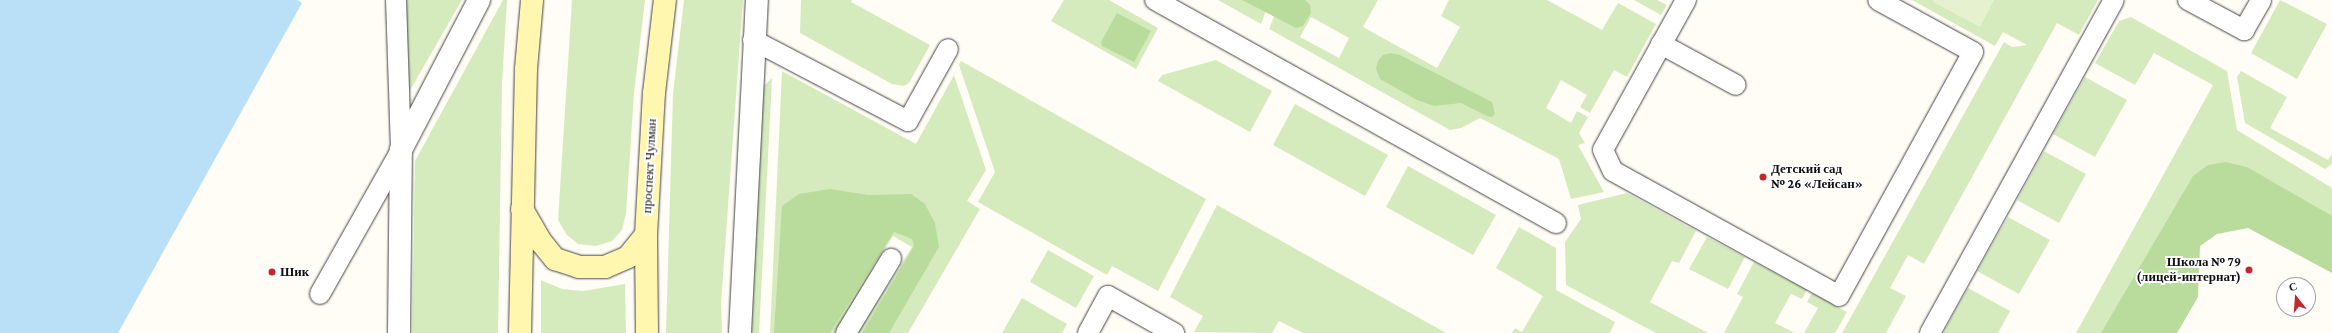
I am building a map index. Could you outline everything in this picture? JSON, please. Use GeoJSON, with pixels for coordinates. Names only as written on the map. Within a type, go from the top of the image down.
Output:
{"type":"FeatureCollection","features":[{"type":"Feature","properties":{"kind":"main road"},"geometry":{"type":"LineString","coordinates":[[520,333],[526,69],[532,0]]}},
{"type":"Feature","properties":{"kind":"main road","name":"проспект Чулман"},"geometry":{"type":"LineString","coordinates":[[647,333],[646,235],[654,93],[665,0]]}},
{"type":"Feature","properties":{"kind":"main road"},"geometry":{"type":"LineString","coordinates":[[522,209],[542,243],[555,259],[579,267],[604,267],[628,257],[646,235]]}},
{"type":"Feature","properties":{"kind":"street"},"geometry":{"type":"LineString","coordinates":[[399,333],[401,150],[479,0]]}},
{"type":"Feature","properties":{"kind":"street"},"geometry":{"type":"LineString","coordinates":[[740,333],[753,40],[757,0]]}},
{"type":"Feature","properties":{"kind":"lane"},"geometry":{"type":"LineString","coordinates":[[320,294],[401,150],[396,0]]}},
{"type":"Feature","properties":{"kind":"lane"},"geometry":{"type":"LineString","coordinates":[[1155,0],[1556,223]]}},
{"type":"Feature","properties":{"kind":"lane"},"geometry":{"type":"LineString","coordinates":[[1686,0],[1603,150],[1613,171],[1839,296],[1973,52],[1878,0]]}},
{"type":"Feature","properties":{"kind":"lane"},"geometry":{"type":"LineString","coordinates":[[1930,333],[2114,0]]}},
{"type":"Feature","properties":{"kind":"lane"},"geometry":{"type":"LineString","coordinates":[[2188,0],[2244,30],[2261,0]]}},
{"type":"Feature","properties":{"kind":"lane"},"geometry":{"type":"LineString","coordinates":[[753,40],[908,121],[948,49]]}},
{"type":"Feature","properties":{"kind":"lane"},"geometry":{"type":"LineString","coordinates":[[1661,44],[1736,85]]}},
{"type":"Feature","properties":{"kind":"lane"},"geometry":{"type":"LineString","coordinates":[[846,333],[891,259]]}},
{"type":"Feature","properties":{"kind":"lane"},"geometry":{"type":"LineString","coordinates":[[1088,333],[1108,296],[1174,333]]}},
{"type":"Feature","properties":{"kind":"green space"},"geometry":{"type":"Polygon","coordinates":[[[404,0],[462,0],[409,92],[404,0]]]}},
{"type":"Feature","properties":{"kind":"green space"},"geometry":{"type":"Polygon","coordinates":[[[503,0],[507,0],[502,83],[498,333],[412,333],[415,161],[503,0]]]}},
{"type":"Feature","properties":{"kind":"green space"},"geometry":{"type":"Polygon","coordinates":[[[572,0],[645,0],[634,93],[626,213],[622,230],[612,241],[596,246],[578,244],[566,234],[558,220],[572,0]]]}},
{"type":"Feature","properties":{"kind":"green space"},"geometry":{"type":"Polygon","coordinates":[[[684,0],[743,0],[721,303],[722,333],[666,333],[673,94],[684,0]]]}},
{"type":"Feature","properties":{"kind":"green space"},"geometry":{"type":"Polygon","coordinates":[[[801,0],[852,0],[851,2],[930,45],[909,83],[904,86],[892,84],[800,33],[801,0]]]}},
{"type":"Feature","properties":{"kind":"green space"},"geometry":{"type":"Polygon","coordinates":[[[1064,0],[1109,0],[1158,28],[1136,69],[1051,21],[1064,0]]]}},
{"type":"Feature","properties":{"kind":"green space"},"geometry":{"type":"Polygon","coordinates":[[[1218,0],[1270,0],[1261,24],[1218,0]]]}},
{"type":"Feature","properties":{"kind":"green space"},"geometry":{"type":"Polygon","coordinates":[[[1242,0],[1305,0],[1310,5],[1311,13],[1303,26],[1296,28],[1242,0]]]}},
{"type":"Feature","properties":{"kind":"green space"},"geometry":{"type":"Polygon","coordinates":[[[1281,0],[1378,0],[1363,27],[1437,68],[1460,27],[1441,16],[1449,0],[1547,0],[1602,30],[1618,3],[1656,24],[1627,77],[1614,70],[1590,113],[1580,107],[1587,95],[1561,80],[1546,108],[1571,123],[1577,111],[1588,117],[1579,133],[1585,143],[1578,145],[1604,192],[1571,199],[1559,159],[1480,118],[1461,128],[1450,130],[1269,29],[1281,0]],[[1311,17],[1300,37],[1339,58],[1349,38],[1311,17]]]}},
{"type":"Feature","properties":{"kind":"green space"},"geometry":{"type":"Polygon","coordinates":[[[1634,0],[1657,0],[1667,5],[1661,15],[1634,0]]]}},
{"type":"Feature","properties":{"kind":"green space"},"geometry":{"type":"Polygon","coordinates":[[[1912,0],[2098,0],[2079,35],[2057,23],[1924,264],[1908,255],[1890,288],[1906,296],[1886,333],[1842,333],[2004,42],[2012,47],[2027,45],[2003,32],[1995,46],[1912,0]]]}},
{"type":"Feature","properties":{"kind":"green space"},"geometry":{"type":"Polygon","coordinates":[[[1934,0],[1994,0],[1980,27],[1933,2],[1934,0]]]}},
{"type":"Feature","properties":{"kind":"green space"},"geometry":{"type":"Polygon","coordinates":[[[2280,0],[2327,24],[2297,79],[2251,53],[2280,0]]]}},
{"type":"Feature","properties":{"kind":"green space"},"geometry":{"type":"Polygon","coordinates":[[[1117,13],[1151,31],[1134,62],[1102,46],[1101,42],[1117,13]]]}},
{"type":"Feature","properties":{"kind":"green space"},"geometry":{"type":"Polygon","coordinates":[[[2131,17],[2227,71],[2237,130],[2332,188],[2332,255],[2262,219],[2186,234],[2130,333],[2076,333],[2213,85],[2154,53],[2135,85],[2095,63],[2119,21],[2131,17]]]}},
{"type":"Feature","properties":{"kind":"green space"},"geometry":{"type":"Polygon","coordinates":[[[1391,53],[1400,55],[1492,102],[1495,114],[1492,117],[1487,116],[1461,103],[1434,106],[1417,100],[1380,79],[1376,69],[1378,61],[1383,55],[1391,53]]]}},
{"type":"Feature","properties":{"kind":"green space"},"geometry":{"type":"Polygon","coordinates":[[[1216,60],[1272,91],[1250,132],[1158,81],[1162,75],[1216,60]]]}},
{"type":"Feature","properties":{"kind":"green space"},"geometry":{"type":"Polygon","coordinates":[[[961,61],[1206,199],[1158,291],[1112,266],[1107,275],[978,202],[995,172],[959,65],[961,61]]]}},
{"type":"Feature","properties":{"kind":"green space"},"geometry":{"type":"Polygon","coordinates":[[[782,71],[916,144],[954,75],[986,170],[967,201],[980,209],[908,333],[858,333],[912,247],[893,236],[835,333],[770,333],[782,71]]]}},
{"type":"Feature","properties":{"kind":"green space"},"geometry":{"type":"Polygon","coordinates":[[[2241,71],[2287,97],[2270,128],[2328,160],[2332,154],[2332,164],[2325,169],[2245,123],[2237,77],[2241,71]]]}},
{"type":"Feature","properties":{"kind":"green space"},"geometry":{"type":"Polygon","coordinates":[[[2085,77],[2127,100],[2095,157],[2053,134],[2085,77]]]}},
{"type":"Feature","properties":{"kind":"green space"},"geometry":{"type":"Polygon","coordinates":[[[772,78],[759,333],[751,333],[763,87],[772,78]]]}},
{"type":"Feature","properties":{"kind":"green space"},"geometry":{"type":"Polygon","coordinates":[[[1295,104],[1388,155],[1365,196],[1273,145],[1295,104]]]}},
{"type":"Feature","properties":{"kind":"green space"},"geometry":{"type":"Polygon","coordinates":[[[2044,151],[2086,174],[2059,223],[2017,200],[2044,151]]]}},
{"type":"Feature","properties":{"kind":"green space"},"geometry":{"type":"Polygon","coordinates":[[[2226,162],[2247,167],[2332,216],[2332,273],[2248,228],[2217,234],[2200,246],[2198,297],[2177,333],[2101,333],[2193,176],[2208,165],[2226,162]]]}},
{"type":"Feature","properties":{"kind":"green space"},"geometry":{"type":"Polygon","coordinates":[[[1408,166],[1496,215],[1473,255],[1386,207],[1408,166]]]}},
{"type":"Feature","properties":{"kind":"green space"},"geometry":{"type":"Polygon","coordinates":[[[830,189],[868,195],[911,194],[925,204],[935,223],[939,247],[889,333],[862,333],[914,246],[912,239],[894,232],[830,333],[774,333],[782,206],[799,194],[830,189]]]}},
{"type":"Feature","properties":{"kind":"green space"},"geometry":{"type":"Polygon","coordinates":[[[1627,193],[1696,231],[1679,263],[1672,261],[1650,302],[1708,333],[1656,333],[1566,285],[1565,242],[1581,219],[1578,205],[1627,193]]]}},
{"type":"Feature","properties":{"kind":"green space"},"geometry":{"type":"Polygon","coordinates":[[[1217,205],[1446,333],[1303,333],[1279,321],[1272,333],[1194,332],[1203,316],[1170,297],[1217,205]]]}},
{"type":"Feature","properties":{"kind":"green space"},"geometry":{"type":"Polygon","coordinates":[[[2008,217],[2050,240],[2019,294],[1977,271],[2008,217]]]}},
{"type":"Feature","properties":{"kind":"green space"},"geometry":{"type":"Polygon","coordinates":[[[1519,227],[1556,248],[1556,290],[1615,322],[1610,333],[1512,333],[1515,328],[1522,332],[1543,296],[1496,268],[1519,227]]]}},
{"type":"Feature","properties":{"kind":"green space"},"geometry":{"type":"Polygon","coordinates":[[[1707,237],[1745,257],[1728,289],[1689,269],[1707,237]]]}},
{"type":"Feature","properties":{"kind":"green space"},"geometry":{"type":"Polygon","coordinates":[[[1048,250],[1094,276],[1076,308],[1030,282],[1048,250]]]}},
{"type":"Feature","properties":{"kind":"green space"},"geometry":{"type":"Polygon","coordinates":[[[1754,262],[1807,290],[1802,299],[1791,294],[1775,323],[1795,333],[1724,333],[1743,297],[1737,294],[1754,262]]]}},
{"type":"Feature","properties":{"kind":"green space"},"geometry":{"type":"Polygon","coordinates":[[[541,280],[562,289],[583,291],[625,284],[626,333],[541,333],[541,280]]]}},
{"type":"Feature","properties":{"kind":"green space"},"geometry":{"type":"Polygon","coordinates":[[[1968,288],[2010,311],[1998,333],[1943,333],[1968,288]]]}},
{"type":"Feature","properties":{"kind":"green space"},"geometry":{"type":"Polygon","coordinates":[[[1812,293],[1847,312],[1835,333],[1804,333],[1818,308],[1807,302],[1812,293]]]}},
{"type":"Feature","properties":{"kind":"green space"},"geometry":{"type":"Polygon","coordinates":[[[1022,298],[1067,324],[1062,333],[1002,333],[1022,298]]]}},
{"type":"Feature","properties":{"kind":"water"},"geometry":{"type":"Polygon","coordinates":[[[0,0],[297,0],[302,3],[118,333],[0,333],[0,0]]]}},
{"type":"Feature","properties":{"kind":"place","name":"Детский сад № 26 «Лейсан»"},"geometry":{"type":"Point","coordinates":[1763,177]}},
{"type":"Feature","properties":{"kind":"place","name":"Школа № 79 (лицей-интернат)"},"geometry":{"type":"Point","coordinates":[2249,270]}},
{"type":"Feature","properties":{"kind":"place","name":"Шик"},"geometry":{"type":"Point","coordinates":[272,272]}}]}
